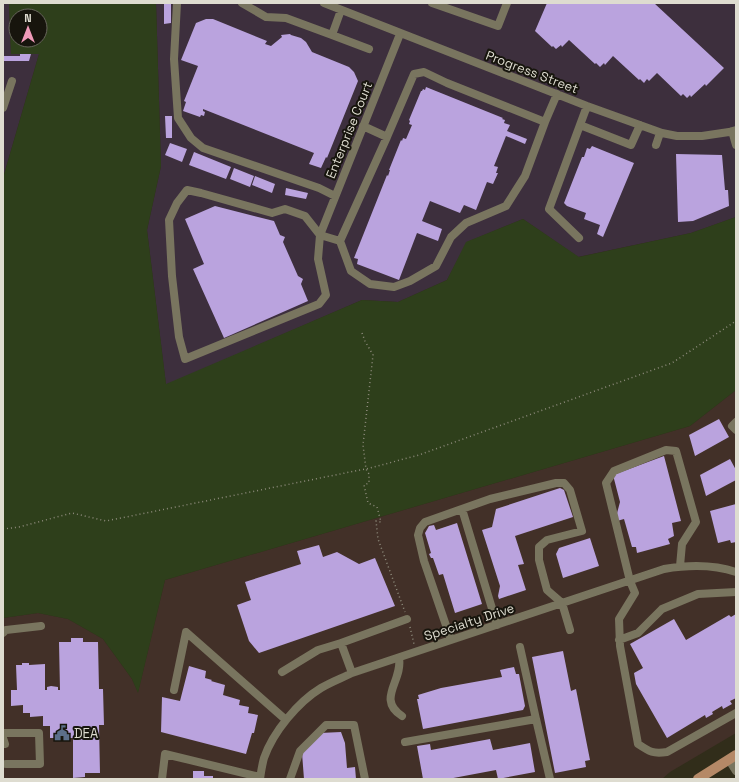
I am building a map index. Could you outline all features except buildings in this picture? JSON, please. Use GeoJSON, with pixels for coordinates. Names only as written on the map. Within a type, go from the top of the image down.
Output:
{"type":"FeatureCollection","features":[{"type":"Feature","properties":{"kind":"main road"},"geometry":{"type":"LineString","coordinates":[[698,779],[732,758]]}},
{"type":"Feature","properties":{"kind":"street"},"geometry":{"type":"LineString","coordinates":[[177,3],[174,60],[178,118],[191,138],[204,148],[319,188],[336,196]]}},
{"type":"Feature","properties":{"kind":"street"},"geometry":{"type":"LineString","coordinates":[[242,3],[266,17],[286,18],[369,49]]}},
{"type":"Feature","properties":{"kind":"street","name":"Progress Street"},"geometry":{"type":"LineString","coordinates":[[324,3],[400,34],[660,133],[677,136],[702,136],[734,130]]}},
{"type":"Feature","properties":{"kind":"street"},"geometry":{"type":"LineString","coordinates":[[432,3],[498,26],[507,3]]}},
{"type":"Feature","properties":{"kind":"street"},"geometry":{"type":"LineString","coordinates":[[332,34],[341,10]]}},
{"type":"Feature","properties":{"kind":"street","name":"Enterprise Court"},"geometry":{"type":"LineString","coordinates":[[320,235],[305,216],[285,209],[272,213],[187,190],[177,203],[168,220],[172,276],[179,337],[185,359],[318,304],[326,295],[318,259],[320,235],[400,34]]}},
{"type":"Feature","properties":{"kind":"street"},"geometry":{"type":"LineString","coordinates":[[545,122],[447,83],[424,72],[414,74],[340,241],[351,271],[370,284],[394,287],[410,281],[436,266],[451,237],[466,223],[506,206],[525,176],[557,94]]}},
{"type":"Feature","properties":{"kind":"street"},"geometry":{"type":"LineString","coordinates":[[3,108],[12,81]]}},
{"type":"Feature","properties":{"kind":"street"},"geometry":{"type":"LineString","coordinates":[[579,238],[549,209],[587,106]]}},
{"type":"Feature","properties":{"kind":"street"},"geometry":{"type":"LineString","coordinates":[[580,125],[632,145],[640,125]]}},
{"type":"Feature","properties":{"kind":"street"},"geometry":{"type":"LineString","coordinates":[[363,126],[387,137]]}},
{"type":"Feature","properties":{"kind":"street"},"geometry":{"type":"LineString","coordinates":[[734,130],[736,145]]}},
{"type":"Feature","properties":{"kind":"street"},"geometry":{"type":"LineString","coordinates":[[656,145],[660,133]]}},
{"type":"Feature","properties":{"kind":"street"},"geometry":{"type":"LineString","coordinates":[[320,235],[340,241]]}},
{"type":"Feature","properties":{"kind":"street"},"geometry":{"type":"LineString","coordinates":[[736,422],[732,426],[736,430]]}},
{"type":"Feature","properties":{"kind":"street"},"geometry":{"type":"LineString","coordinates":[[680,566],[682,544],[696,522],[676,451],[666,450],[614,471],[606,483],[630,581],[635,593],[619,619],[620,640],[638,744],[657,754],[668,752],[736,713]]}},
{"type":"Feature","properties":{"kind":"street"},"geometry":{"type":"LineString","coordinates":[[451,640],[424,561],[418,535],[420,528],[425,522],[490,499],[556,483],[564,483],[570,490],[582,531],[547,540],[539,547],[539,560],[546,590],[562,603],[570,630]]}},
{"type":"Feature","properties":{"kind":"street"},"geometry":{"type":"LineString","coordinates":[[462,509],[497,625]]}},
{"type":"Feature","properties":{"kind":"street","name":"Specialty Drive"},"geometry":{"type":"LineString","coordinates":[[260,778],[264,758],[273,738],[292,712],[312,694],[352,673],[664,569],[680,566],[706,566],[728,569],[736,572]]}},
{"type":"Feature","properties":{"kind":"street"},"geometry":{"type":"LineString","coordinates":[[620,640],[638,633],[662,608],[698,594],[736,592]]}},
{"type":"Feature","properties":{"kind":"street"},"geometry":{"type":"LineString","coordinates":[[282,672],[318,650],[407,619]]}},
{"type":"Feature","properties":{"kind":"street"},"geometry":{"type":"LineString","coordinates":[[3,633],[6,630],[41,626]]}},
{"type":"Feature","properties":{"kind":"street"},"geometry":{"type":"LineString","coordinates":[[174,690],[186,632],[286,720]]}},
{"type":"Feature","properties":{"kind":"street"},"geometry":{"type":"LineString","coordinates":[[341,643],[352,673]]}},
{"type":"Feature","properties":{"kind":"street"},"geometry":{"type":"LineString","coordinates":[[520,647],[550,779]]}},
{"type":"Feature","properties":{"kind":"street"},"geometry":{"type":"LineString","coordinates":[[399,658],[399,672],[390,695],[390,701],[394,711],[402,716]]}},
{"type":"Feature","properties":{"kind":"street"},"geometry":{"type":"LineString","coordinates":[[405,742],[536,719]]}},
{"type":"Feature","properties":{"kind":"street"},"geometry":{"type":"LineString","coordinates":[[290,779],[300,751],[326,726],[354,726],[365,779]]}},
{"type":"Feature","properties":{"kind":"street"},"geometry":{"type":"LineString","coordinates":[[3,733],[39,733],[40,764],[6,764]]}},
{"type":"Feature","properties":{"kind":"street"},"geometry":{"type":"LineString","coordinates":[[162,779],[165,754],[260,778]]}},
{"type":"Feature","properties":{"kind":"street"},"geometry":{"type":"LineString","coordinates":[[732,758],[736,771]]}},
{"type":"Feature","properties":{"kind":"path"},"geometry":{"type":"LineString","coordinates":[[3,529],[19,527],[72,513],[106,521],[366,469],[419,455],[672,364],[736,321]]}},
{"type":"Feature","properties":{"kind":"path"},"geometry":{"type":"LineString","coordinates":[[362,333],[373,354],[363,445],[366,469],[369,474],[369,483],[364,485],[368,503],[377,507],[381,522],[376,521],[378,539],[411,628],[416,652]]}},
{"type":"Feature","properties":{"kind":"shaded area"},"geometry":{"type":"Polygon","coordinates":[[[3,3],[9,3],[8,48],[11,48],[11,53],[39,54],[3,178],[3,3]]]}},
{"type":"Feature","properties":{"kind":"shaded area"},"geometry":{"type":"Polygon","coordinates":[[[156,3],[736,3],[736,217],[691,233],[578,257],[523,219],[467,242],[447,280],[398,302],[362,300],[166,385],[147,230],[161,166],[156,3]]]}},
{"type":"Feature","properties":{"kind":"shaded area"},"geometry":{"type":"Polygon","coordinates":[[[736,390],[736,733],[670,772],[662,779],[3,779],[3,618],[38,613],[68,619],[103,639],[132,679],[138,692],[165,580],[690,426],[736,390]]]}},
{"type":"Feature","properties":{"kind":"green space"},"geometry":{"type":"Polygon","coordinates":[[[9,3],[156,3],[161,166],[147,230],[166,384],[362,300],[398,302],[447,280],[466,242],[523,219],[579,257],[691,233],[736,217],[736,390],[690,426],[165,580],[138,693],[132,679],[103,639],[68,619],[38,613],[3,618],[3,178],[39,54],[11,54],[11,48],[48,48],[48,8],[9,8],[9,3]]]}},
{"type":"Feature","properties":{"kind":"place","name":"DEA"},"geometry":{"type":"Point","coordinates":[62,733]}}]}
